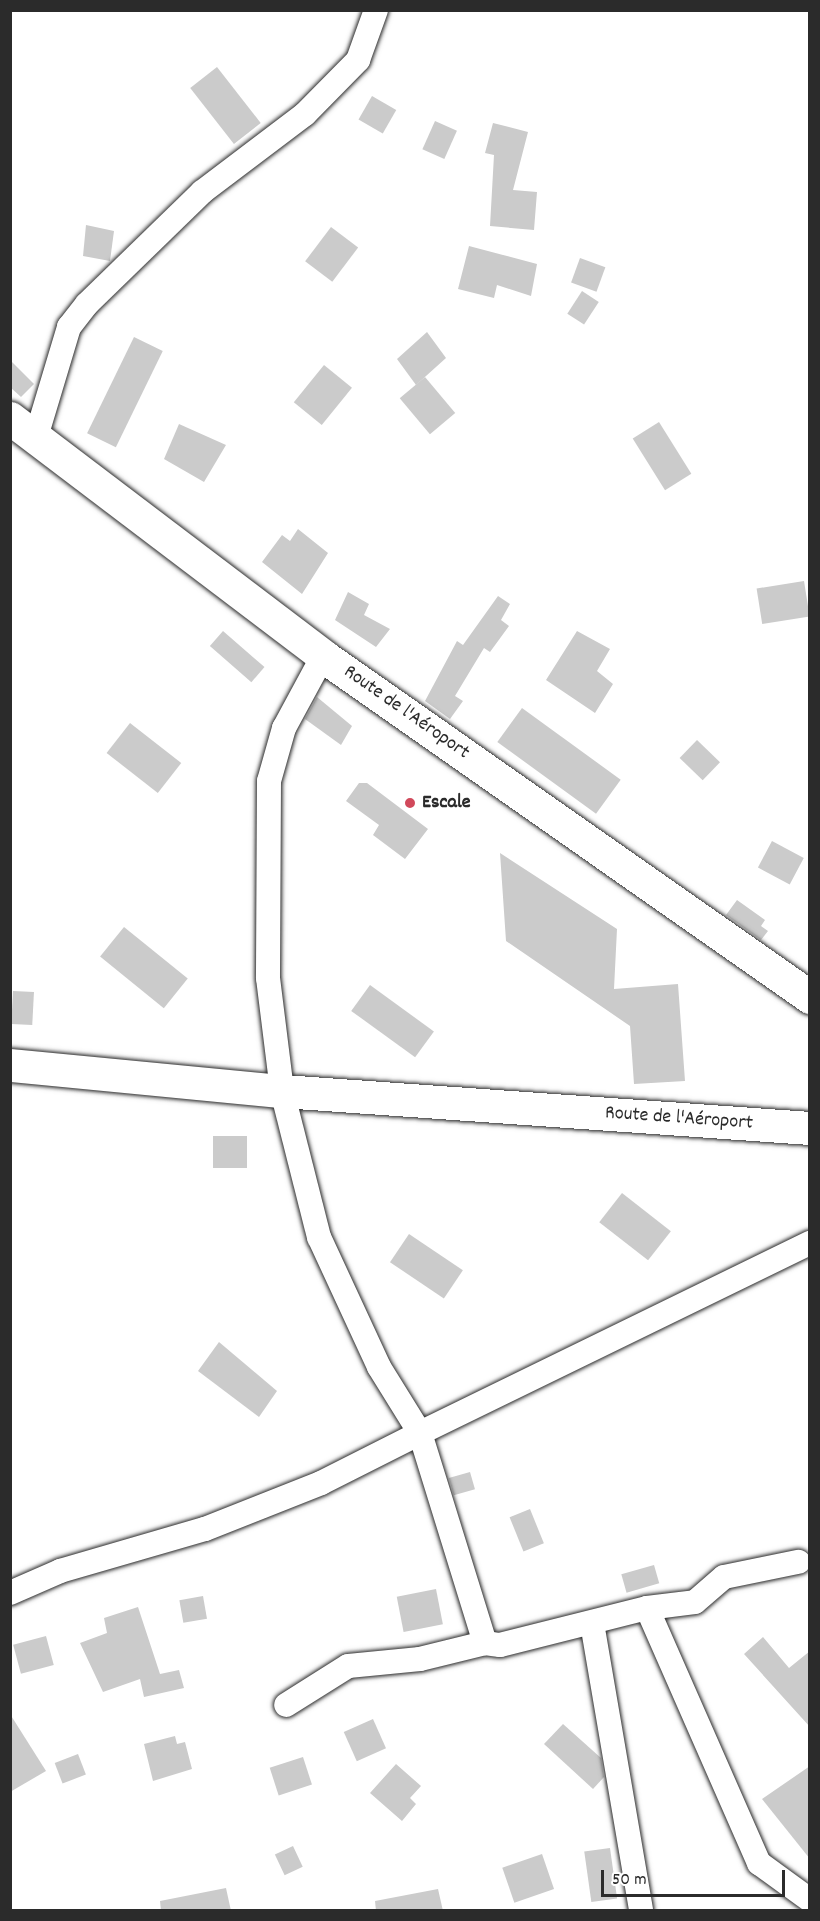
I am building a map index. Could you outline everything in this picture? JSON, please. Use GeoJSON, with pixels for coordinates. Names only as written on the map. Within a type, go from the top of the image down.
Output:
{"type":"FeatureCollection","features":[{"type":"Feature","properties":{"kind":"main road","name":"Route de l'Aéroport"},"geometry":{"type":"LineString","coordinates":[[23,427],[324,656],[810,997]]}},
{"type":"Feature","properties":{"kind":"main road","name":"Route de l'Aéroport"},"geometry":{"type":"LineString","coordinates":[[10,1065],[282,1091],[810,1128]]}},
{"type":"Feature","properties":{"kind":"street"},"geometry":{"type":"LineString","coordinates":[[23,427],[69,327],[87,304],[202,192],[305,114],[351,68],[376,10]]}},
{"type":"Feature","properties":{"kind":"street"},"geometry":{"type":"LineString","coordinates":[[324,656],[284,728],[269,781],[268,978],[282,1091],[319,1237],[379,1367],[420,1433],[484,1643]]}},
{"type":"Feature","properties":{"kind":"street"},"geometry":{"type":"LineString","coordinates":[[10,1593],[60,1571],[205,1529],[321,1483],[810,1243]]}},
{"type":"Feature","properties":{"kind":"street"},"geometry":{"type":"LineString","coordinates":[[286,1705],[348,1666],[420,1659],[484,1643],[500,1645],[647,1608],[695,1602],[724,1577],[798,1562]]}},
{"type":"Feature","properties":{"kind":"street"},"geometry":{"type":"LineString","coordinates":[[647,1608],[759,1863],[810,1900]]}},
{"type":"Feature","properties":{"kind":"street"},"geometry":{"type":"LineString","coordinates":[[592,1623],[641,1911]]}},
{"type":"Feature","properties":{"kind":"building"},"geometry":{"type":"Polygon","coordinates":[[[217,67],[261,123],[234,144],[190,88],[217,67]]]}},
{"type":"Feature","properties":{"kind":"building"},"geometry":{"type":"Polygon","coordinates":[[[372,96],[396,110],[383,133],[358,119],[372,96]]]}},
{"type":"Feature","properties":{"kind":"building"},"geometry":{"type":"Polygon","coordinates":[[[435,121],[457,131],[444,159],[422,149],[435,121]]]}},
{"type":"Feature","properties":{"kind":"building"},"geometry":{"type":"Polygon","coordinates":[[[493,123],[528,132],[513,190],[537,192],[534,230],[490,226],[494,155],[485,153],[493,123]]]}},
{"type":"Feature","properties":{"kind":"building"},"geometry":{"type":"Polygon","coordinates":[[[86,225],[114,231],[110,261],[83,256],[86,225]]]}},
{"type":"Feature","properties":{"kind":"building"},"geometry":{"type":"Polygon","coordinates":[[[331,227],[358,247],[332,282],[305,261],[331,227]]]}},
{"type":"Feature","properties":{"kind":"building"},"geometry":{"type":"Polygon","coordinates":[[[469,246],[537,264],[531,296],[497,285],[494,298],[458,289],[469,246]]]}},
{"type":"Feature","properties":{"kind":"building"},"geometry":{"type":"Polygon","coordinates":[[[580,258],[605,267],[596,292],[571,282],[580,258]]]}},
{"type":"Feature","properties":{"kind":"building"},"geometry":{"type":"Polygon","coordinates":[[[582,291],[599,302],[584,325],[567,314],[582,291]]]}},
{"type":"Feature","properties":{"kind":"building"},"geometry":{"type":"Polygon","coordinates":[[[427,332],[446,358],[416,385],[397,359],[427,332]]]}},
{"type":"Feature","properties":{"kind":"building"},"geometry":{"type":"Polygon","coordinates":[[[134,337],[163,351],[116,447],[87,433],[134,337]]]}},
{"type":"Feature","properties":{"kind":"building"},"geometry":{"type":"Polygon","coordinates":[[[10,360],[34,384],[21,397],[10,387],[10,360]]]}},
{"type":"Feature","properties":{"kind":"building"},"geometry":{"type":"Polygon","coordinates":[[[324,365],[352,388],[322,425],[294,402],[324,365]]]}},
{"type":"Feature","properties":{"kind":"building"},"geometry":{"type":"Polygon","coordinates":[[[425,377],[455,413],[430,434],[400,398],[425,377]]]}},
{"type":"Feature","properties":{"kind":"building"},"geometry":{"type":"Polygon","coordinates":[[[659,422],[691,474],[665,490],[633,438],[659,422]]]}},
{"type":"Feature","properties":{"kind":"building"},"geometry":{"type":"Polygon","coordinates":[[[179,424],[226,445],[204,482],[164,459],[179,424]]]}},
{"type":"Feature","properties":{"kind":"building"},"geometry":{"type":"Polygon","coordinates":[[[298,529],[328,553],[302,594],[262,562],[282,535],[290,541],[298,529]]]}},
{"type":"Feature","properties":{"kind":"building"},"geometry":{"type":"Polygon","coordinates":[[[804,581],[810,617],[762,624],[757,589],[804,581]]]}},
{"type":"Feature","properties":{"kind":"building"},"geometry":{"type":"Polygon","coordinates":[[[348,592],[369,604],[364,615],[390,629],[376,647],[335,620],[348,592]]]}},
{"type":"Feature","properties":{"kind":"building"},"geometry":{"type":"Polygon","coordinates":[[[498,596],[510,604],[501,620],[509,626],[490,652],[484,648],[455,696],[463,701],[450,719],[425,701],[457,641],[463,645],[498,596]]]}},
{"type":"Feature","properties":{"kind":"building"},"geometry":{"type":"Polygon","coordinates":[[[223,631],[265,667],[251,682],[210,646],[223,631]]]}},
{"type":"Feature","properties":{"kind":"building"},"geometry":{"type":"Polygon","coordinates":[[[577,631],[610,649],[597,671],[613,684],[595,713],[546,680],[577,631]]]}},
{"type":"Feature","properties":{"kind":"building"},"geometry":{"type":"Polygon","coordinates":[[[317,697],[352,726],[341,745],[305,719],[317,697]]]}},
{"type":"Feature","properties":{"kind":"building"},"geometry":{"type":"Polygon","coordinates":[[[522,708],[621,780],[596,814],[497,742],[522,708]]]}},
{"type":"Feature","properties":{"kind":"building"},"geometry":{"type":"Polygon","coordinates":[[[130,723],[181,763],[158,793],[107,753],[130,723]]]}},
{"type":"Feature","properties":{"kind":"building"},"geometry":{"type":"Polygon","coordinates":[[[697,740],[720,762],[703,780],[680,758],[697,740]]]}},
{"type":"Feature","properties":{"kind":"building"},"geometry":{"type":"Polygon","coordinates":[[[359,783],[367,783],[428,829],[405,859],[373,835],[379,825],[346,801],[359,783]]]}},
{"type":"Feature","properties":{"kind":"building"},"geometry":{"type":"Polygon","coordinates":[[[772,841],[804,858],[790,884],[758,867],[772,841]]]}},
{"type":"Feature","properties":{"kind":"building"},"geometry":{"type":"Polygon","coordinates":[[[500,853],[617,929],[614,989],[678,984],[685,1081],[634,1084],[630,1026],[506,941],[500,853]]]}},
{"type":"Feature","properties":{"kind":"building"},"geometry":{"type":"Polygon","coordinates":[[[737,900],[765,920],[761,926],[768,931],[761,940],[726,915],[737,900]]]}},
{"type":"Feature","properties":{"kind":"building"},"geometry":{"type":"Polygon","coordinates":[[[124,927],[188,979],[164,1008],[100,957],[124,927]]]}},
{"type":"Feature","properties":{"kind":"building"},"geometry":{"type":"Polygon","coordinates":[[[370,985],[434,1031],[415,1057],[351,1011],[370,985]]]}},
{"type":"Feature","properties":{"kind":"building"},"geometry":{"type":"Polygon","coordinates":[[[13,991],[34,992],[32,1025],[11,1024],[13,991]]]}},
{"type":"Feature","properties":{"kind":"building"},"geometry":{"type":"Polygon","coordinates":[[[213,1136],[247,1136],[247,1168],[213,1168],[213,1136]]]}},
{"type":"Feature","properties":{"kind":"building"},"geometry":{"type":"Polygon","coordinates":[[[622,1193],[671,1231],[648,1260],[599,1222],[622,1193]]]}},
{"type":"Feature","properties":{"kind":"building"},"geometry":{"type":"Polygon","coordinates":[[[409,1234],[463,1270],[444,1299],[390,1262],[409,1234]]]}},
{"type":"Feature","properties":{"kind":"building"},"geometry":{"type":"Polygon","coordinates":[[[219,1342],[277,1391],[259,1417],[198,1371],[219,1342]]]}},
{"type":"Feature","properties":{"kind":"building"},"geometry":{"type":"Polygon","coordinates":[[[470,1472],[475,1489],[454,1495],[449,1478],[470,1472]]]}},
{"type":"Feature","properties":{"kind":"building"},"geometry":{"type":"Polygon","coordinates":[[[530,1509],[544,1543],[523,1552],[510,1517],[530,1509]]]}},
{"type":"Feature","properties":{"kind":"building"},"geometry":{"type":"Polygon","coordinates":[[[654,1565],[659,1583],[627,1593],[621,1574],[654,1565]]]}},
{"type":"Feature","properties":{"kind":"building"},"geometry":{"type":"Polygon","coordinates":[[[436,1589],[443,1624],[404,1632],[397,1597],[436,1589]]]}},
{"type":"Feature","properties":{"kind":"building"},"geometry":{"type":"Polygon","coordinates":[[[203,1596],[207,1619],[183,1623],[179,1600],[203,1596]]]}},
{"type":"Feature","properties":{"kind":"building"},"geometry":{"type":"Polygon","coordinates":[[[138,1607],[160,1674],[179,1670],[184,1688],[144,1697],[140,1679],[103,1692],[80,1643],[107,1633],[104,1618],[138,1607]]]}},
{"type":"Feature","properties":{"kind":"building"},"geometry":{"type":"Polygon","coordinates":[[[46,1636],[54,1665],[21,1674],[13,1645],[46,1636]]]}},
{"type":"Feature","properties":{"kind":"building"},"geometry":{"type":"Polygon","coordinates":[[[763,1637],[789,1668],[810,1651],[810,1727],[744,1654],[763,1637]]]}},
{"type":"Feature","properties":{"kind":"building"},"geometry":{"type":"Polygon","coordinates":[[[10,1714],[46,1771],[10,1792],[10,1714]]]}},
{"type":"Feature","properties":{"kind":"building"},"geometry":{"type":"Polygon","coordinates":[[[373,1719],[386,1748],[357,1761],[344,1732],[373,1719]]]}},
{"type":"Feature","properties":{"kind":"building"},"geometry":{"type":"Polygon","coordinates":[[[563,1724],[601,1758],[604,1777],[593,1789],[544,1744],[563,1724]]]}},
{"type":"Feature","properties":{"kind":"building"},"geometry":{"type":"Polygon","coordinates":[[[175,1736],[177,1744],[185,1742],[192,1769],[153,1781],[144,1744],[175,1736]]]}},
{"type":"Feature","properties":{"kind":"building"},"geometry":{"type":"Polygon","coordinates":[[[78,1754],[86,1775],[63,1783],[55,1763],[78,1754]]]}},
{"type":"Feature","properties":{"kind":"building"},"geometry":{"type":"Polygon","coordinates":[[[303,1757],[312,1785],[279,1795],[270,1768],[303,1757]]]}},
{"type":"Feature","properties":{"kind":"building"},"geometry":{"type":"Polygon","coordinates":[[[396,1764],[421,1786],[410,1798],[416,1804],[402,1821],[370,1793],[396,1764]]]}},
{"type":"Feature","properties":{"kind":"building"},"geometry":{"type":"Polygon","coordinates":[[[810,1766],[810,1859],[762,1799],[810,1766]]]}},
{"type":"Feature","properties":{"kind":"building"},"geometry":{"type":"Polygon","coordinates":[[[293,1846],[303,1867],[285,1875],[275,1854],[293,1846]]]}},
{"type":"Feature","properties":{"kind":"building"},"geometry":{"type":"Polygon","coordinates":[[[610,1848],[617,1899],[591,1902],[584,1852],[610,1848]]]}},
{"type":"Feature","properties":{"kind":"building"},"geometry":{"type":"Polygon","coordinates":[[[542,1854],[554,1889],[514,1903],[502,1868],[542,1854]]]}},
{"type":"Feature","properties":{"kind":"building"},"geometry":{"type":"Polygon","coordinates":[[[226,1888],[231,1911],[161,1911],[160,1901],[226,1888]]]}},
{"type":"Feature","properties":{"kind":"building"},"geometry":{"type":"Polygon","coordinates":[[[438,1889],[443,1911],[376,1911],[375,1901],[438,1889]]]}},
{"type":"Feature","properties":{"kind":"place","name":"Escale"},"geometry":{"type":"Point","coordinates":[410,803]}}]}
